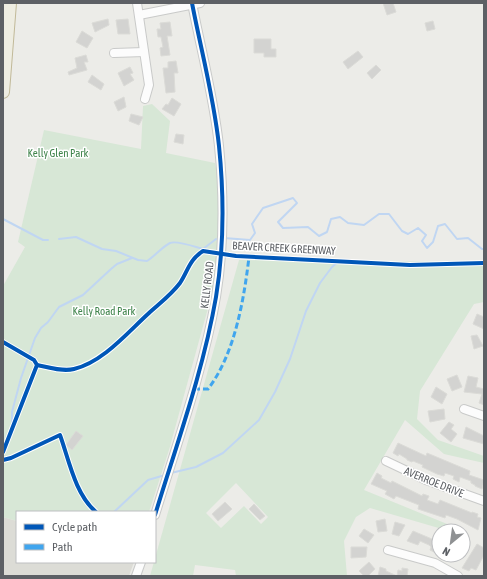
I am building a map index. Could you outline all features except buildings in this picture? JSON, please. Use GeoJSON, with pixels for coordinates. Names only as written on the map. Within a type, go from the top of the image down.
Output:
{"type":"FeatureCollection","features":[{"type":"Feature","properties":{"kind":"highway"},"geometry":{"type":"LineString","coordinates":[[3,88],[10,3]]}},
{"type":"Feature","properties":{"kind":"street"},"geometry":{"type":"LineString","coordinates":[[137,3],[149,85],[145,99]]}},
{"type":"Feature","properties":{"kind":"street"},"geometry":{"type":"LineString","coordinates":[[139,15],[195,3]]}},
{"type":"Feature","properties":{"kind":"street","name":"KELLY ROAD"},"geometry":{"type":"LineString","coordinates":[[156,512],[201,368],[219,274],[221,237],[221,172],[217,134],[195,3]]}},
{"type":"Feature","properties":{"kind":"street"},"geometry":{"type":"LineString","coordinates":[[114,53],[144,52]]}},
{"type":"Feature","properties":{"kind":"street"},"geometry":{"type":"LineString","coordinates":[[464,409],[484,416]]}},
{"type":"Feature","properties":{"kind":"street","name":"AVERROE DRIVE"},"geometry":{"type":"LineString","coordinates":[[386,461],[426,480],[484,501]]}},
{"type":"Feature","properties":{"kind":"street"},"geometry":{"type":"LineString","coordinates":[[388,550],[435,563],[458,576]]}},
{"type":"Feature","properties":{"kind":"street"},"geometry":{"type":"LineString","coordinates":[[136,576],[141,563]]}},
{"type":"Feature","properties":{"kind":"shaded area"},"geometry":{"type":"Polygon","coordinates":[[[3,517],[16,521],[16,563],[134,563],[129,576],[3,576],[3,517]]]}},
{"type":"Feature","properties":{"kind":"green space","name":"Kelly Road Park"},"geometry":{"type":"Polygon","coordinates":[[[152,104],[170,121],[166,153],[215,163],[224,209],[216,279],[169,450],[149,511],[16,511],[16,521],[3,517],[3,286],[25,247],[18,242],[44,130],[141,149],[143,106],[152,104]]]}},
{"type":"Feature","properties":{"kind":"green space"},"geometry":{"type":"Polygon","coordinates":[[[239,260],[484,262],[484,302],[474,304],[420,391],[417,419],[438,440],[484,456],[484,463],[444,454],[405,420],[364,490],[445,523],[431,523],[431,526],[370,508],[356,517],[344,541],[347,576],[236,576],[235,570],[195,565],[193,576],[150,576],[154,563],[156,563],[156,555],[239,260]],[[236,483],[206,513],[221,528],[244,506],[261,524],[268,517],[236,483]]]}},
{"type":"Feature","properties":{"kind":"waterway"},"geometry":{"type":"LineString","coordinates":[[224,238],[250,240],[255,233],[252,224],[263,208],[293,198],[297,203],[278,222],[283,228],[308,227],[319,236],[327,232],[331,219],[340,217],[348,223],[364,225],[379,214],[389,214],[402,231],[408,234],[418,228],[426,235],[422,241],[427,248],[433,242],[438,226],[445,224],[457,239],[468,238],[484,249]]}},
{"type":"Feature","properties":{"kind":"waterway"},"geometry":{"type":"LineString","coordinates":[[3,219],[43,240],[48,240]]}},
{"type":"Feature","properties":{"kind":"waterway"},"geometry":{"type":"LineString","coordinates":[[59,239],[76,237],[102,249],[116,251],[138,260],[147,261],[164,247],[173,242],[203,249],[216,239]]}},
{"type":"Feature","properties":{"kind":"waterway"},"geometry":{"type":"LineString","coordinates":[[3,452],[12,425],[12,412],[21,378],[35,338],[41,328],[48,322],[59,307],[83,295],[117,264],[132,258]]}},
{"type":"Feature","properties":{"kind":"waterway"},"geometry":{"type":"LineString","coordinates":[[171,473],[196,467],[223,453],[259,420],[275,392],[290,359],[306,311],[320,283],[332,267],[340,260]]}},
{"type":"Feature","properties":{"kind":"waterway"},"geometry":{"type":"LineString","coordinates":[[115,511],[148,480],[165,475]]}},
{"type":"Feature","properties":{"kind":"marked path"},"geometry":{"type":"LineString","coordinates":[[194,389],[208,389],[225,360],[237,326],[249,257]]}},
{"type":"Feature","properties":{"kind":"cycle path"},"geometry":{"type":"LineString","coordinates":[[156,512],[189,407],[204,353],[211,325],[221,260],[222,183],[217,128],[192,3]]}},
{"type":"Feature","properties":{"kind":"cycle path","name":"BEAVER CREEK GREENWAY"},"geometry":{"type":"LineString","coordinates":[[37,365],[60,370],[69,370],[95,360],[114,346],[173,291],[180,283],[192,262],[198,254],[203,251],[236,256],[410,265],[484,263]]}},
{"type":"Feature","properties":{"kind":"cycle path"},"geometry":{"type":"LineString","coordinates":[[3,342],[34,360],[37,365],[3,452]]}},
{"type":"Feature","properties":{"kind":"cycle path"},"geometry":{"type":"LineString","coordinates":[[3,460],[11,458],[60,435],[78,486],[89,505],[95,511]]}},
{"type":"Feature","properties":{"kind":"park label","name":"Kelly Glen Park"},"geometry":{"type":"Point","coordinates":[58,153]}}]}
